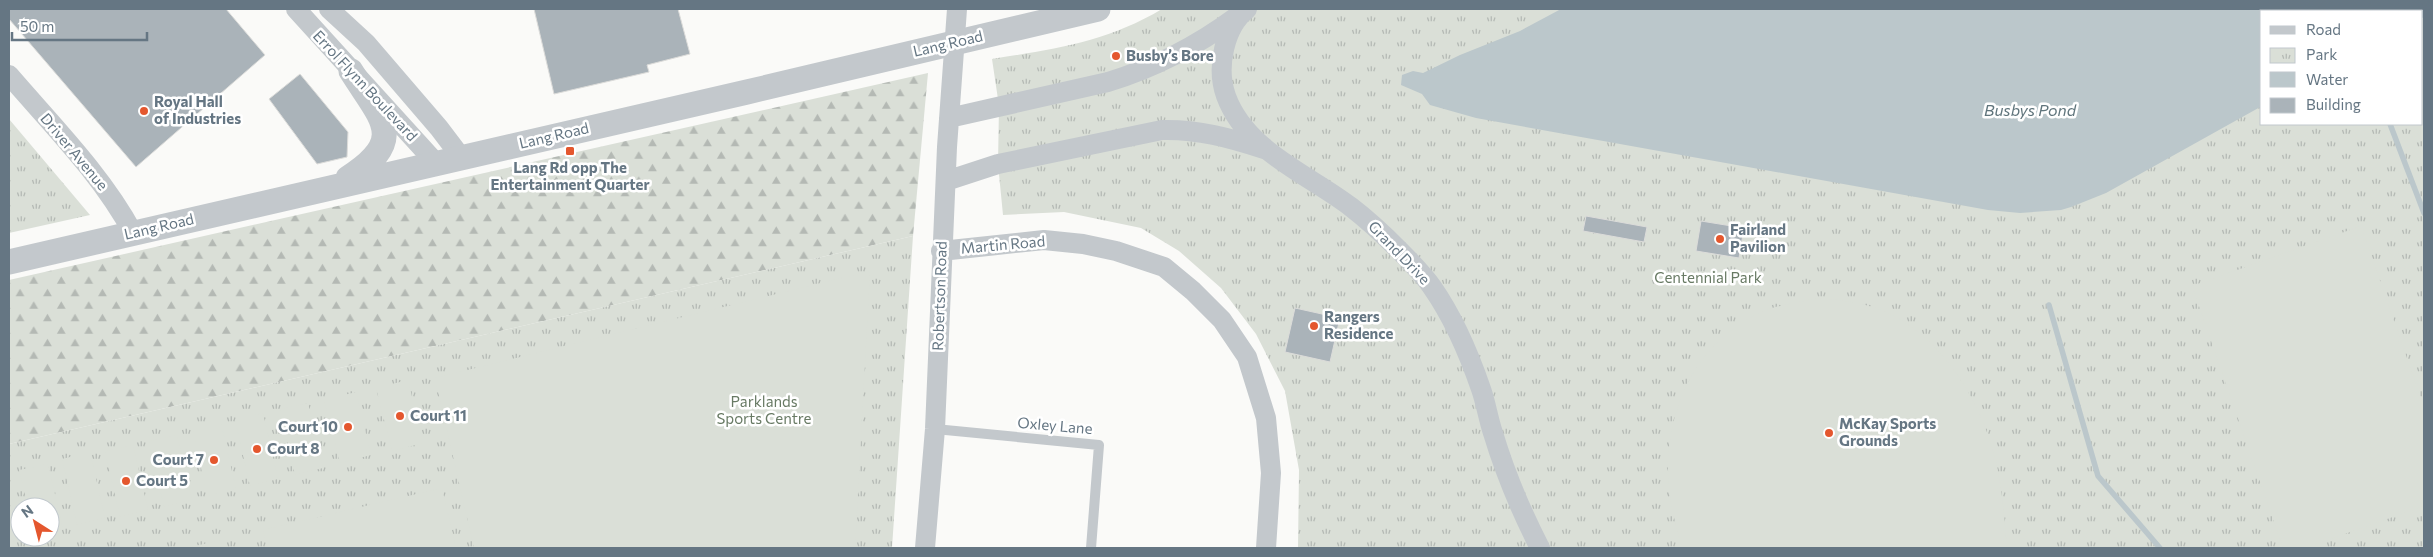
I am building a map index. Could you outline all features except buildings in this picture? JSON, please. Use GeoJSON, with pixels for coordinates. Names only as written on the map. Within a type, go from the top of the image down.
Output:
{"type":"FeatureCollection","features":[{"type":"Feature","properties":{"kind":"street","name":"Errol Flynn Boulevard"},"geometry":{"type":"LineString","coordinates":[[296,9],[435,162]]}},
{"type":"Feature","properties":{"kind":"street","name":"Robertson Road"},"geometry":{"type":"LineString","coordinates":[[926,548],[934,429],[941,251],[954,43],[958,9]]}},
{"type":"Feature","properties":{"kind":"street","name":"Lang Road"},"geometry":{"type":"LineString","coordinates":[[9,262],[338,184],[1098,9]]}},
{"type":"Feature","properties":{"kind":"street","name":"Errol Flynn Boulevard"},"geometry":{"type":"LineString","coordinates":[[333,10],[366,43],[445,134],[461,157]]}},
{"type":"Feature","properties":{"kind":"street"},"geometry":{"type":"LineString","coordinates":[[949,118],[1108,82],[1134,74],[1219,30],[1243,12]]}},
{"type":"Feature","properties":{"kind":"street","name":"Grand Drive"},"geometry":{"type":"LineString","coordinates":[[1243,12],[1225,45],[1222,63],[1226,96],[1235,113],[1248,131],[1266,150],[1352,207],[1399,250],[1432,286],[1465,346],[1519,506],[1540,548]]}},
{"type":"Feature","properties":{"kind":"street"},"geometry":{"type":"LineString","coordinates":[[338,184],[374,159],[383,144],[383,124],[351,71]]}},
{"type":"Feature","properties":{"kind":"street","name":"Driver Avenue"},"geometry":{"type":"LineString","coordinates":[[9,76],[96,178],[121,210],[133,233]]}},
{"type":"Feature","properties":{"kind":"street"},"geometry":{"type":"LineString","coordinates":[[946,181],[998,164],[1162,130],[1185,129],[1213,134],[1266,150]]}},
{"type":"Feature","properties":{"kind":"street","name":"Martin Road"},"geometry":{"type":"LineString","coordinates":[[941,251],[1044,240],[1084,244],[1116,251],[1164,267],[1193,291],[1222,320],[1247,357],[1266,418],[1271,473],[1266,548]]}},
{"type":"Feature","properties":{"kind":"lane","name":"Oxley Lane"},"geometry":{"type":"LineString","coordinates":[[934,429],[1099,445],[1091,548]]}},
{"type":"Feature","properties":{"kind":"green space","name":"Centennial Park"},"geometry":{"type":"Polygon","coordinates":[[[1162,9],[2424,9],[2424,548],[1298,548],[1299,470],[1285,391],[1256,334],[1221,288],[1179,251],[1141,228],[1064,212],[1003,215],[998,164],[999,106],[992,59],[1080,43],[1121,29],[1162,9]]]}},
{"type":"Feature","properties":{"kind":"green space"},"geometry":{"type":"Polygon","coordinates":[[[928,73],[913,236],[9,444],[9,280],[928,73]]]}},
{"type":"Feature","properties":{"kind":"green space"},"geometry":{"type":"Polygon","coordinates":[[[9,119],[90,215],[9,233],[9,119]]]}},
{"type":"Feature","properties":{"kind":"green space"},"geometry":{"type":"Polygon","coordinates":[[[2361,226],[2424,407],[2424,506],[2305,548],[2283,548],[2192,286],[2361,226]]]}},
{"type":"Feature","properties":{"kind":"green space","name":"Parklands Sports Centre"},"geometry":{"type":"Polygon","coordinates":[[[913,236],[892,548],[9,548],[9,444],[913,236]]]}},
{"type":"Feature","properties":{"kind":"green space"},"geometry":{"type":"Polygon","coordinates":[[[870,271],[855,548],[474,548],[435,378],[870,271]]]}},
{"type":"Feature","properties":{"kind":"green space","name":"McKay Sports Grounds"},"geometry":{"type":"Polygon","coordinates":[[[1817,298],[1859,303],[1884,311],[1903,321],[1921,334],[1952,367],[1976,406],[1992,447],[2004,510],[2007,548],[1682,548],[1674,519],[1668,470],[1674,419],[1682,395],[1693,373],[1725,335],[1745,321],[1769,309],[1817,298]]]}},
{"type":"Feature","properties":{"kind":"green space","name":"Court 11"},"geometry":{"type":"Polygon","coordinates":[[[408,380],[423,443],[392,451],[376,388],[408,380]]]}},
{"type":"Feature","properties":{"kind":"green space","name":"Court 10"},"geometry":{"type":"Polygon","coordinates":[[[356,392],[371,455],[340,463],[324,400],[356,392]]]}},
{"type":"Feature","properties":{"kind":"green space"},"geometry":{"type":"Polygon","coordinates":[[[308,403],[323,468],[295,475],[280,409],[308,403]]]}},
{"type":"Feature","properties":{"kind":"green space","name":"Court 8"},"geometry":{"type":"Polygon","coordinates":[[[263,413],[278,479],[250,486],[235,420],[263,413]]]}},
{"type":"Feature","properties":{"kind":"green space","name":"Court 7"},"geometry":{"type":"Polygon","coordinates":[[[221,423],[236,489],[207,496],[193,430],[221,423]]]}},
{"type":"Feature","properties":{"kind":"green space"},"geometry":{"type":"Polygon","coordinates":[[[177,435],[192,500],[164,507],[149,441],[177,435]]]}},
{"type":"Feature","properties":{"kind":"green space","name":"Court 5"},"geometry":{"type":"Polygon","coordinates":[[[133,445],[148,510],[120,517],[105,451],[133,445]]]}},
{"type":"Feature","properties":{"kind":"green space"},"geometry":{"type":"Polygon","coordinates":[[[90,452],[105,518],[77,525],[62,459],[90,452]]]}},
{"type":"Feature","properties":{"kind":"green space"},"geometry":{"type":"Polygon","coordinates":[[[48,464],[56,497],[26,497],[19,470],[48,464]]]}},
{"type":"Feature","properties":{"kind":"green space"},"geometry":{"type":"Polygon","coordinates":[[[442,488],[456,548],[267,548],[263,530],[442,488]]]}},
{"type":"Feature","properties":{"kind":"green space"},"geometry":{"type":"Polygon","coordinates":[[[9,499],[10,542],[9,542],[9,499]]]}},
{"type":"Feature","properties":{"kind":"green space"},"geometry":{"type":"Polygon","coordinates":[[[60,516],[63,529],[60,530],[60,516]]]}},
{"type":"Feature","properties":{"kind":"green space"},"geometry":{"type":"Polygon","coordinates":[[[221,540],[223,548],[186,548],[221,540]]]}},
{"type":"Feature","properties":{"kind":"water","name":"Busbys Pond"},"geometry":{"type":"Polygon","coordinates":[[[1561,9],[2424,9],[2423,18],[2423,10],[2260,10],[2260,107],[2106,193],[2061,210],[2020,213],[1988,210],[1476,118],[1430,105],[1422,94],[1401,85],[1402,75],[1413,71],[1423,73],[1460,55],[1520,31],[1561,9]]]}},
{"type":"Feature","properties":{"kind":"waterway"},"geometry":{"type":"LineString","coordinates":[[2390,125],[2424,213]]}},
{"type":"Feature","properties":{"kind":"waterway"},"geometry":{"type":"LineString","coordinates":[[2049,305],[2098,476],[2160,548]]}},
{"type":"Feature","properties":{"kind":"place","name":"Busby’s Bore"},"geometry":{"type":"Point","coordinates":[1116,56]}},
{"type":"Feature","properties":{"kind":"place","name":"Royal Hall of Industries"},"geometry":{"type":"Point","coordinates":[144,111]}},
{"type":"Feature","properties":{"kind":"place","name":"Lang Rd opp The Entertainment Quarter"},"geometry":{"type":"Point","coordinates":[570,151]}},
{"type":"Feature","properties":{"kind":"place","name":"Fairland Pavilion"},"geometry":{"type":"Point","coordinates":[1720,239]}},
{"type":"Feature","properties":{"kind":"place","name":"Rangers Residence"},"geometry":{"type":"Point","coordinates":[1314,326]}},
{"type":"Feature","properties":{"kind":"place","name":"Court 11"},"geometry":{"type":"Point","coordinates":[400,416]}},
{"type":"Feature","properties":{"kind":"place","name":"Court 10"},"geometry":{"type":"Point","coordinates":[348,427]}},
{"type":"Feature","properties":{"kind":"place","name":"McKay Sports Grounds"},"geometry":{"type":"Point","coordinates":[1829,433]}},
{"type":"Feature","properties":{"kind":"place","name":"Court 8"},"geometry":{"type":"Point","coordinates":[257,449]}},
{"type":"Feature","properties":{"kind":"place","name":"Court 7"},"geometry":{"type":"Point","coordinates":[214,460]}},
{"type":"Feature","properties":{"kind":"place","name":"Court 5"},"geometry":{"type":"Point","coordinates":[126,481]}}]}
